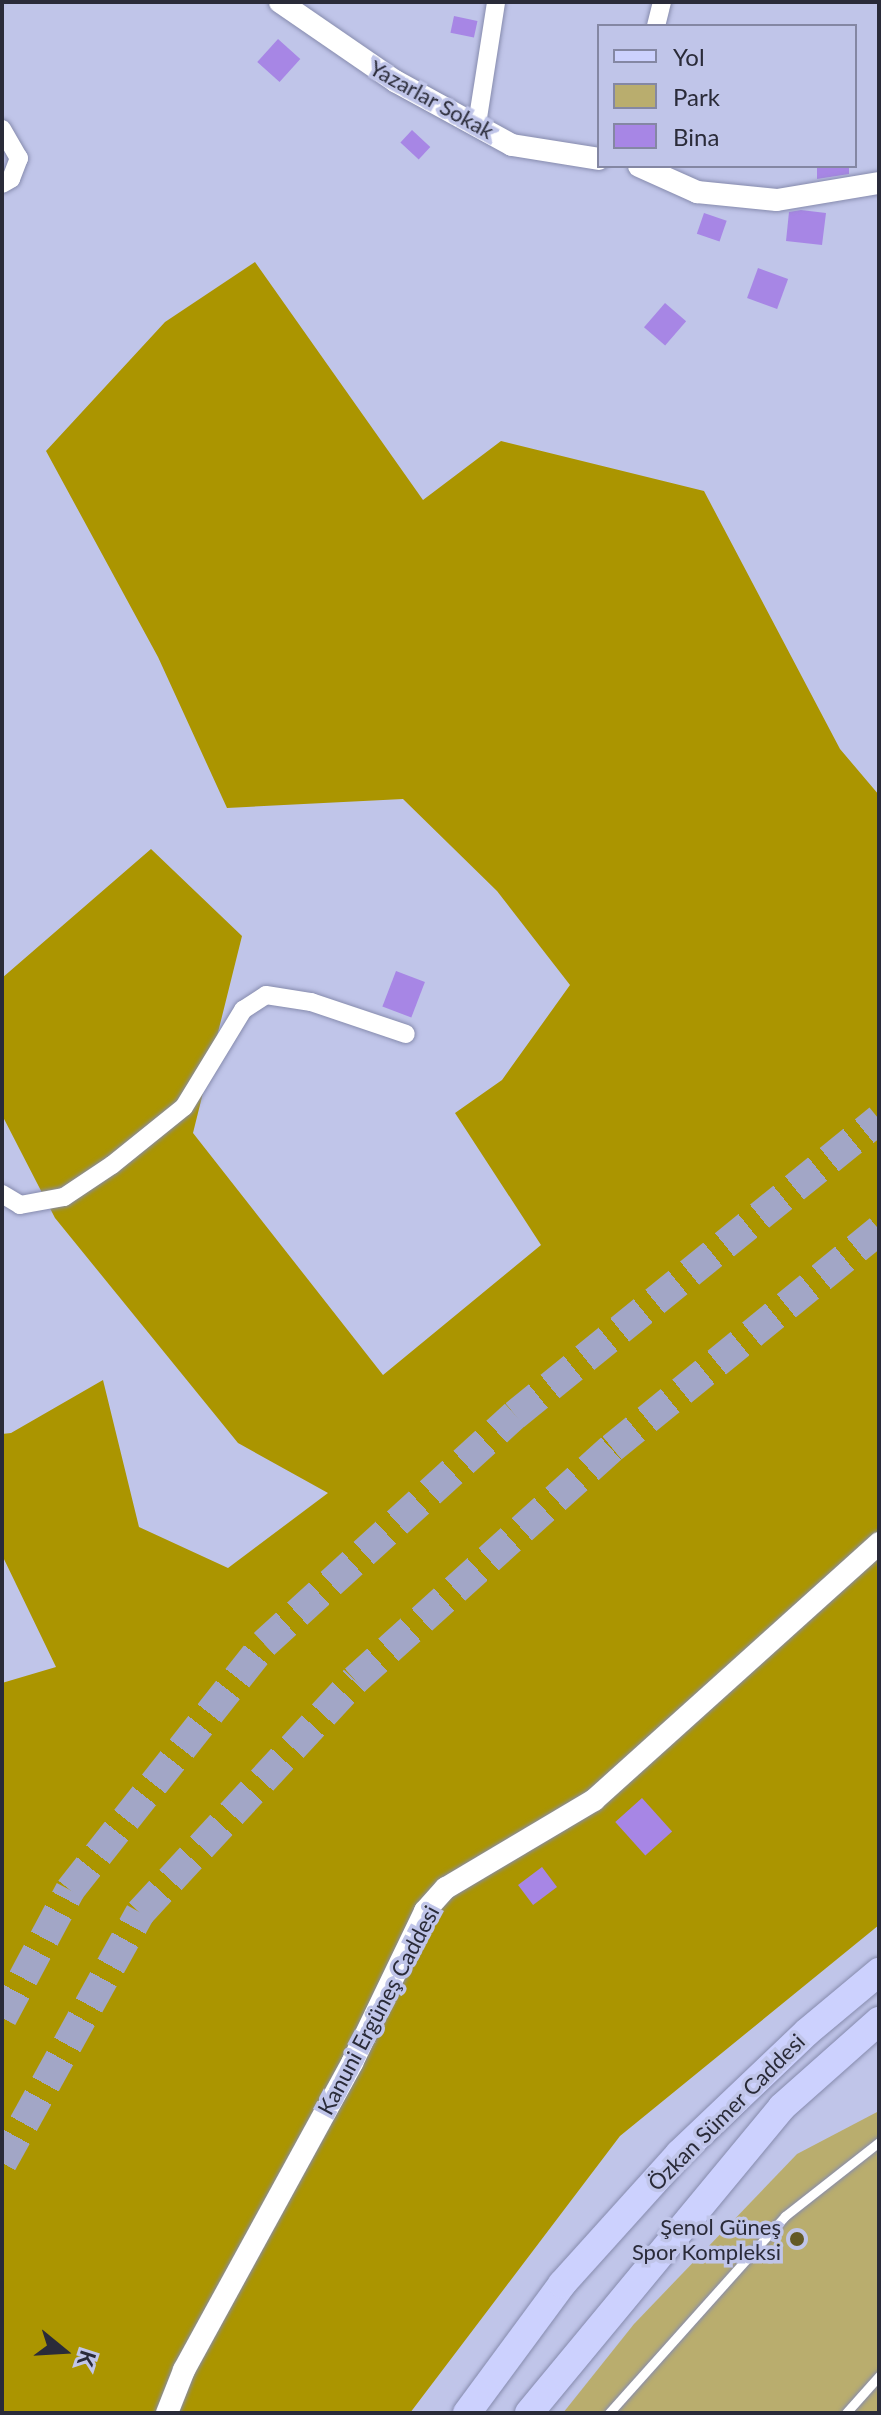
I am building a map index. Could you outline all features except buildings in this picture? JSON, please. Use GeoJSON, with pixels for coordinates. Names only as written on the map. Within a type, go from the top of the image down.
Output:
{"type":"FeatureCollection","features":[{"type":"Feature","properties":{"kind":"main road","name":"Özkan Sümer Caddesi"},"geometry":{"type":"LineString","coordinates":[[467,2413],[562,2284],[679,2154],[807,2032],[879,1972]]}},
{"type":"Feature","properties":{"kind":"main road","name":"Özkan Sümer Caddesi"},"geometry":{"type":"LineString","coordinates":[[529,2413],[782,2107],[876,2025]]}},
{"type":"Feature","properties":{"kind":"street","name":"Yazarlar Sokak"},"geometry":{"type":"LineString","coordinates":[[280,2],[395,81],[512,145],[597,159]]}},
{"type":"Feature","properties":{"kind":"street"},"geometry":{"type":"LineString","coordinates":[[477,124],[496,2]]}},
{"type":"Feature","properties":{"kind":"street"},"geometry":{"type":"LineString","coordinates":[[656,24],[662,2]]}},
{"type":"Feature","properties":{"kind":"street"},"geometry":{"type":"LineString","coordinates":[[2,129],[19,158],[11,179],[2,184]]}},
{"type":"Feature","properties":{"kind":"street"},"geometry":{"type":"LineString","coordinates":[[644,168],[697,192],[777,200],[879,183]]}},
{"type":"Feature","properties":{"kind":"street"},"geometry":{"type":"LineString","coordinates":[[2,1194],[20,1205],[64,1197],[112,1165],[184,1107],[243,1010],[266,995],[311,1002],[406,1034]]}},
{"type":"Feature","properties":{"kind":"street","name":"Kanuni Ergüneş Caddesi"},"geometry":{"type":"LineString","coordinates":[[167,2413],[184,2370],[352,2063],[425,1911],[446,1888],[594,1800],[879,1543]]}},
{"type":"Feature","properties":{"kind":"lane"},"geometry":{"type":"LineString","coordinates":[[609,2413],[785,2216],[879,2142]]}},
{"type":"Feature","properties":{"kind":"lane"},"geometry":{"type":"LineString","coordinates":[[846,2413],[879,2376]]}},
{"type":"Feature","properties":{"kind":"green space","name":"Şenol Güneş Spor Kompleksi"},"geometry":{"type":"Polygon","coordinates":[[[879,2111],[879,2413],[563,2413],[634,2324],[797,2154],[879,2111]]]}},
{"type":"Feature","properties":{"kind":"shaded area"},"geometry":{"type":"Polygon","coordinates":[[[255,262],[423,500],[501,441],[704,491],[840,749],[879,795],[879,1925],[620,2136],[410,2413],[2,2413],[2,1683],[56,1667],[2,1555],[2,1434],[11,1433],[103,1380],[139,1527],[228,1568],[328,1493],[238,1443],[55,1218],[2,1115],[2,978],[151,849],[242,936],[193,1133],[383,1375],[541,1245],[455,1113],[502,1080],[570,985],[497,891],[403,799],[227,808],[158,657],[46,451],[165,322],[255,262]]]}},
{"type":"Feature","properties":{"kind":"tunnel"},"geometry":{"type":"LineString","coordinates":[[2,2018],[70,1890],[264,1644],[515,1415],[879,1119]]}},
{"type":"Feature","properties":{"kind":"tunnel"},"geometry":{"type":"LineString","coordinates":[[2,2163],[140,1913],[355,1680],[612,1448],[879,1230]]}},
{"type":"Feature","properties":{"kind":"place","name":"Şenol Güneş Spor Kompleksi"},"geometry":{"type":"Point","coordinates":[797,2239]}}]}
